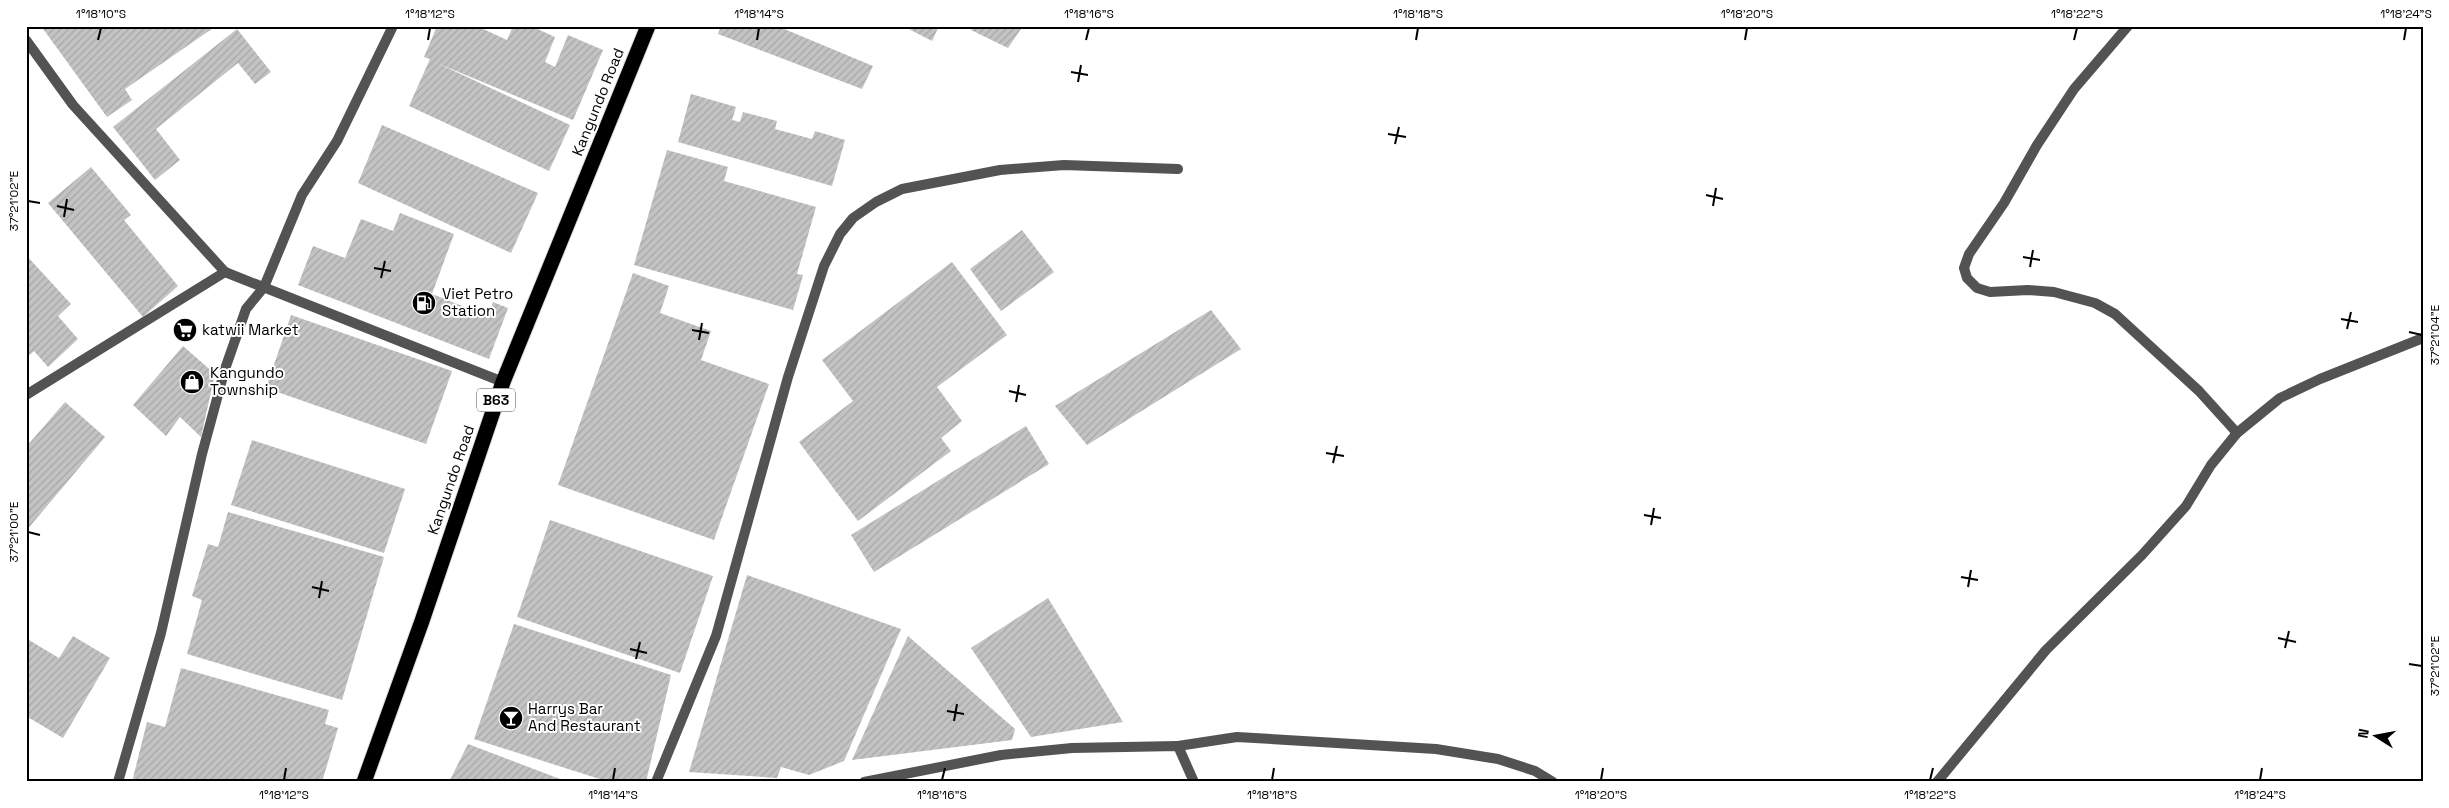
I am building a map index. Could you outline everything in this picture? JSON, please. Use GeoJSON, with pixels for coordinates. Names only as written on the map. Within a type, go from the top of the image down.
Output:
{"type":"FeatureCollection","features":[{"type":"Feature","properties":{"kind":"highway","name":"Kangundo Road"},"geometry":{"type":"LineString","coordinates":[[364,782],[422,621],[503,382],[648,26]]}},
{"type":"Feature","properties":{"kind":"street"},"geometry":{"type":"LineString","coordinates":[[118,782],[161,633],[202,454],[225,370],[246,309],[264,287],[302,195],[337,140],[393,26]]}},
{"type":"Feature","properties":{"kind":"street"},"geometry":{"type":"LineString","coordinates":[[2128,26],[2074,89],[2037,145],[2004,203],[1969,254],[1964,268],[1967,278],[1977,288],[1990,292],[2028,290],[2054,292],[2095,303],[2115,314],[2199,391],[2237,433]]}},
{"type":"Feature","properties":{"kind":"street"},"geometry":{"type":"LineString","coordinates":[[26,40],[73,106],[225,272],[503,382]]}},
{"type":"Feature","properties":{"kind":"street"},"geometry":{"type":"LineString","coordinates":[[656,782],[716,636],[788,378],[824,266],[840,234],[853,218],[876,202],[902,189],[1000,170],[1064,165],[1178,169]]}},
{"type":"Feature","properties":{"kind":"street"},"geometry":{"type":"LineString","coordinates":[[26,395],[225,272]]}},
{"type":"Feature","properties":{"kind":"street"},"geometry":{"type":"LineString","coordinates":[[1937,782],[2046,650],[2142,555],[2186,506],[2211,465],[2237,433],[2280,398],[2320,379],[2423,338]]}},
{"type":"Feature","properties":{"kind":"street"},"geometry":{"type":"LineString","coordinates":[[864,782],[1001,755],[1072,748],[1178,746],[1237,737],[1436,749],[1498,759],[1535,772],[1553,782]]}},
{"type":"Feature","properties":{"kind":"street"},"geometry":{"type":"LineString","coordinates":[[1178,746],[1194,782]]}},
{"type":"Feature","properties":{"kind":"building"},"geometry":{"type":"Polygon","coordinates":[[[41,26],[216,26],[125,89],[132,100],[107,117],[41,26]]]}},
{"type":"Feature","properties":{"kind":"building"},"geometry":{"type":"Polygon","coordinates":[[[437,26],[481,26],[481,28],[507,40],[513,26],[531,26],[555,37],[545,62],[555,67],[568,35],[603,50],[573,120],[437,63],[570,125],[549,171],[409,106],[430,59],[424,57],[437,26]]]}},
{"type":"Feature","properties":{"kind":"building"},"geometry":{"type":"Polygon","coordinates":[[[721,26],[777,26],[873,66],[862,89],[718,34],[721,26]]]}},
{"type":"Feature","properties":{"kind":"building"},"geometry":{"type":"Polygon","coordinates":[[[903,26],[939,26],[932,41],[903,26]]]}},
{"type":"Feature","properties":{"kind":"building"},"geometry":{"type":"Polygon","coordinates":[[[973,26],[1023,26],[1008,48],[971,30],[973,26]]]}},
{"type":"Feature","properties":{"kind":"building"},"geometry":{"type":"Polygon","coordinates":[[[237,29],[271,72],[255,84],[238,63],[156,129],[180,160],[155,180],[113,127],[237,29]]]}},
{"type":"Feature","properties":{"kind":"building"},"geometry":{"type":"Polygon","coordinates":[[[691,94],[736,107],[732,120],[740,122],[743,112],[777,121],[775,129],[812,139],[815,131],[845,140],[832,186],[678,142],[691,94]]]}},
{"type":"Feature","properties":{"kind":"building"},"geometry":{"type":"Polygon","coordinates":[[[382,125],[538,193],[511,253],[358,183],[382,125]]]}},
{"type":"Feature","properties":{"kind":"building"},"geometry":{"type":"Polygon","coordinates":[[[667,150],[728,167],[724,181],[816,207],[797,274],[803,275],[793,310],[634,265],[667,150]]]}},
{"type":"Feature","properties":{"kind":"building"},"geometry":{"type":"Polygon","coordinates":[[[91,167],[131,215],[124,220],[178,286],[143,317],[48,203],[91,167]]]}},
{"type":"Feature","properties":{"kind":"building"},"geometry":{"type":"Polygon","coordinates":[[[400,213],[454,234],[432,294],[488,316],[493,302],[508,308],[489,359],[298,285],[313,246],[345,258],[361,219],[393,231],[400,213]]]}},
{"type":"Feature","properties":{"kind":"building"},"geometry":{"type":"Polygon","coordinates":[[[1022,230],[1054,272],[1001,311],[970,269],[1022,230]]]}},
{"type":"Feature","properties":{"kind":"building"},"geometry":{"type":"Polygon","coordinates":[[[26,255],[71,304],[58,316],[78,339],[48,367],[34,351],[26,358],[26,255]]]}},
{"type":"Feature","properties":{"kind":"building"},"geometry":{"type":"Polygon","coordinates":[[[952,262],[1007,335],[937,387],[962,421],[941,438],[951,451],[858,521],[799,442],[853,401],[822,360],[952,262]]]}},
{"type":"Feature","properties":{"kind":"building"},"geometry":{"type":"Polygon","coordinates":[[[633,273],[669,286],[660,313],[711,331],[701,360],[769,384],[714,540],[558,485],[633,273]]]}},
{"type":"Feature","properties":{"kind":"building"},"geometry":{"type":"Polygon","coordinates":[[[1211,310],[1241,349],[1087,445],[1055,406],[1211,310]]]}},
{"type":"Feature","properties":{"kind":"building"},"geometry":{"type":"Polygon","coordinates":[[[291,315],[452,371],[426,444],[266,388],[291,315]]]}},
{"type":"Feature","properties":{"kind":"building"},"geometry":{"type":"Polygon","coordinates":[[[183,346],[215,374],[201,437],[180,417],[166,436],[133,405],[183,346]]]}},
{"type":"Feature","properties":{"kind":"building"},"geometry":{"type":"Polygon","coordinates":[[[65,402],[105,437],[26,531],[26,447],[65,402]]]}},
{"type":"Feature","properties":{"kind":"building"},"geometry":{"type":"Polygon","coordinates":[[[1026,426],[1049,464],[874,572],[851,535],[1026,426]]]}},
{"type":"Feature","properties":{"kind":"building"},"geometry":{"type":"Polygon","coordinates":[[[252,440],[405,489],[384,553],[231,505],[252,440]]]}},
{"type":"Feature","properties":{"kind":"building"},"geometry":{"type":"Polygon","coordinates":[[[228,512],[384,557],[342,700],[187,654],[202,600],[192,596],[208,544],[218,547],[228,512]]]}},
{"type":"Feature","properties":{"kind":"building"},"geometry":{"type":"Polygon","coordinates":[[[550,520],[713,576],[680,673],[517,617],[550,520]]]}},
{"type":"Feature","properties":{"kind":"building"},"geometry":{"type":"Polygon","coordinates":[[[747,575],[901,629],[844,761],[809,775],[781,767],[777,778],[689,772],[747,575]]]}},
{"type":"Feature","properties":{"kind":"building"},"geometry":{"type":"Polygon","coordinates":[[[1048,598],[1123,722],[1031,737],[971,648],[1048,598]]]}},
{"type":"Feature","properties":{"kind":"building"},"geometry":{"type":"Polygon","coordinates":[[[514,624],[671,675],[646,782],[609,782],[474,739],[514,624]]]}},
{"type":"Feature","properties":{"kind":"building"},"geometry":{"type":"Polygon","coordinates":[[[73,636],[110,658],[63,738],[26,716],[26,645],[29,640],[59,658],[73,636]]]}},
{"type":"Feature","properties":{"kind":"building"},"geometry":{"type":"Polygon","coordinates":[[[908,636],[1015,729],[1012,740],[852,760],[908,636]]]}},
{"type":"Feature","properties":{"kind":"building"},"geometry":{"type":"Polygon","coordinates":[[[181,668],[329,710],[325,724],[338,728],[322,782],[132,782],[147,722],[165,727],[181,668]]]}},
{"type":"Feature","properties":{"kind":"building"},"geometry":{"type":"Polygon","coordinates":[[[468,744],[568,782],[449,782],[468,744]]]}},
{"type":"Feature","properties":{"kind":"place","name":"Viet Petro Station"},"geometry":{"type":"Point","coordinates":[424,303]}},
{"type":"Feature","properties":{"kind":"place","name":"katwii Market"},"geometry":{"type":"Point","coordinates":[185,330]}},
{"type":"Feature","properties":{"kind":"place","name":"Kangundo Township"},"geometry":{"type":"Point","coordinates":[192,382]}},
{"type":"Feature","properties":{"kind":"place","name":"Harrys Bar And Restaurant"},"geometry":{"type":"Point","coordinates":[511,718]}}]}
